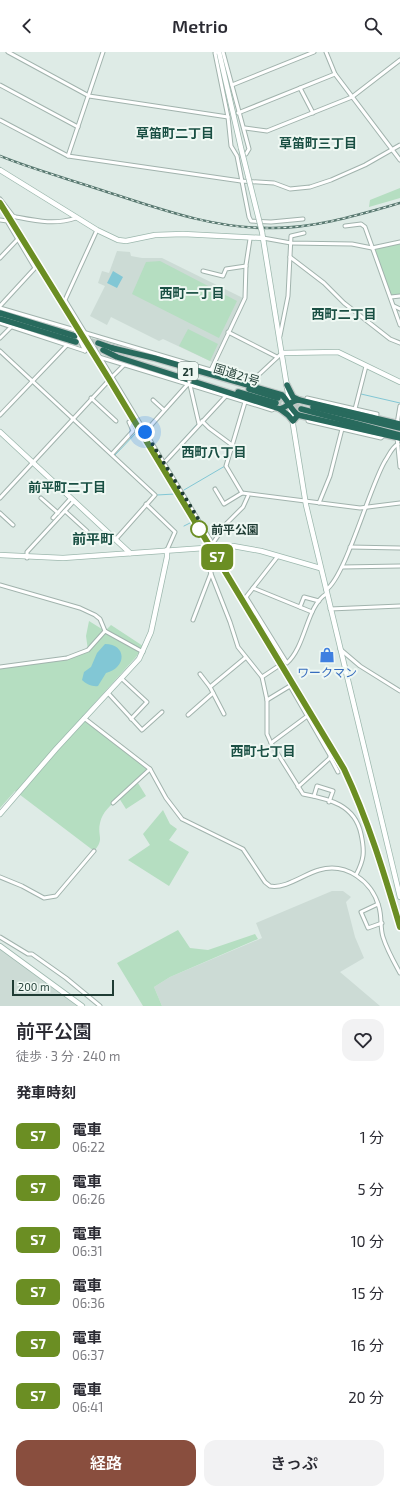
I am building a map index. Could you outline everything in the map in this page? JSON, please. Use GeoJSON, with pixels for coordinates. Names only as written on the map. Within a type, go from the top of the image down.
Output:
{"type":"FeatureCollection","features":[{"type":"Feature","properties":{"kind":"highway"},"geometry":{"type":"LineString","coordinates":[[0,314],[76,339],[0,319]]}},
{"type":"Feature","properties":{"kind":"highway"},"geometry":{"type":"LineString","coordinates":[[290,403],[285,408],[278,403],[154,358],[112,348],[100,347],[117,357],[278,403],[290,403],[292,401],[302,406],[398,438]]}},
{"type":"Feature","properties":{"kind":"highway"},"geometry":{"type":"LineString","coordinates":[[278,403],[287,385]]}},
{"type":"Feature","properties":{"kind":"highway"},"geometry":{"type":"LineString","coordinates":[[287,385],[293,397],[302,406],[308,417],[398,438]]}},
{"type":"Feature","properties":{"kind":"highway"},"geometry":{"type":"LineString","coordinates":[[278,403],[293,421],[302,406]]}},
{"type":"Feature","properties":{"kind":"highway"},"geometry":{"type":"LineString","coordinates":[[290,403],[292,410],[302,406],[376,418],[398,426]]}},
{"type":"Feature","properties":{"kind":"highway"},"geometry":{"type":"LineString","coordinates":[[302,406],[398,426]]}},
{"type":"Feature","properties":{"kind":"street"},"geometry":{"type":"LineString","coordinates":[[8,52],[89,96],[228,117]]}},
{"type":"Feature","properties":{"kind":"street"},"geometry":{"type":"LineString","coordinates":[[68,156],[103,52]]}},
{"type":"Feature","properties":{"kind":"street"},"geometry":{"type":"LineString","coordinates":[[218,52],[216,53],[228,117],[231,146],[237,156],[241,181],[251,221],[271,222],[303,219]]}},
{"type":"Feature","properties":{"kind":"street"},"geometry":{"type":"LineString","coordinates":[[218,52],[262,232],[306,502],[320,568],[400,897]]}},
{"type":"Feature","properties":{"kind":"street"},"geometry":{"type":"LineString","coordinates":[[222,52],[232,85],[238,113],[245,128],[249,149],[246,154],[237,156]]}},
{"type":"Feature","properties":{"kind":"street"},"geometry":{"type":"LineString","coordinates":[[232,85],[314,52]]}},
{"type":"Feature","properties":{"kind":"street"},"geometry":{"type":"LineString","coordinates":[[326,52],[335,74],[400,160]]}},
{"type":"Feature","properties":{"kind":"street"},"geometry":{"type":"LineString","coordinates":[[245,128],[267,131],[352,97],[400,60]]}},
{"type":"Feature","properties":{"kind":"street"},"geometry":{"type":"LineString","coordinates":[[238,113],[335,74]]}},
{"type":"Feature","properties":{"kind":"street"},"geometry":{"type":"LineString","coordinates":[[0,85],[78,127]]}},
{"type":"Feature","properties":{"kind":"street"},"geometry":{"type":"LineString","coordinates":[[300,88],[313,113]]}},
{"type":"Feature","properties":{"kind":"street"},"geometry":{"type":"LineString","coordinates":[[0,120],[68,156],[241,181],[274,183],[290,189],[310,187],[336,178],[393,150],[400,145]]}},
{"type":"Feature","properties":{"kind":"street"},"geometry":{"type":"LineString","coordinates":[[0,170],[112,239],[126,241],[156,235],[183,234],[250,239],[263,238],[291,243],[352,244],[372,248],[400,242]]}},
{"type":"Feature","properties":{"kind":"street"},"geometry":{"type":"LineString","coordinates":[[0,199],[16,218],[42,222],[62,222],[77,217]]}},
{"type":"Feature","properties":{"kind":"street"},"geometry":{"type":"LineString","coordinates":[[0,220],[7,221],[35,268],[0,307],[75,330],[85,351],[0,323]]}},
{"type":"Feature","properties":{"kind":"street"},"geometry":{"type":"LineString","coordinates":[[345,226],[361,224],[365,227],[400,324]]}},
{"type":"Feature","properties":{"kind":"street"},"geometry":{"type":"LineString","coordinates":[[97,230],[65,300],[213,544]]}},
{"type":"Feature","properties":{"kind":"street"},"geometry":{"type":"LineString","coordinates":[[280,340],[288,296],[292,235],[304,233]]}},
{"type":"Feature","properties":{"kind":"street"},"geometry":{"type":"LineString","coordinates":[[0,258],[18,239]]}},
{"type":"Feature","properties":{"kind":"street"},"geometry":{"type":"LineString","coordinates":[[211,370],[245,298],[246,266],[250,239]]}},
{"type":"Feature","properties":{"kind":"street"},"geometry":{"type":"LineString","coordinates":[[290,257],[324,282],[344,303],[390,340],[400,343]]}},
{"type":"Feature","properties":{"kind":"street"},"geometry":{"type":"LineString","coordinates":[[203,271],[223,276],[226,269],[246,266]]}},
{"type":"Feature","properties":{"kind":"street"},"geometry":{"type":"LineString","coordinates":[[391,297],[400,296]]}},
{"type":"Feature","properties":{"kind":"street"},"geometry":{"type":"LineString","coordinates":[[394,306],[400,310]]}},
{"type":"Feature","properties":{"kind":"street"},"geometry":{"type":"LineString","coordinates":[[0,338],[11,327]]}},
{"type":"Feature","properties":{"kind":"street"},"geometry":{"type":"LineString","coordinates":[[228,332],[277,357]]}},
{"type":"Feature","properties":{"kind":"street"},"geometry":{"type":"LineString","coordinates":[[86,333],[251,382],[282,353],[338,352],[400,382]]}},
{"type":"Feature","properties":{"kind":"street"},"geometry":{"type":"LineString","coordinates":[[0,415],[67,345]]}},
{"type":"Feature","properties":{"kind":"street"},"geometry":{"type":"LineString","coordinates":[[0,351],[155,494],[116,539]]}},
{"type":"Feature","properties":{"kind":"street"},"geometry":{"type":"LineString","coordinates":[[99,357],[272,410],[278,403]]}},
{"type":"Feature","properties":{"kind":"street"},"geometry":{"type":"LineString","coordinates":[[0,498],[72,418],[124,365]]}},
{"type":"Feature","properties":{"kind":"street"},"geometry":{"type":"LineString","coordinates":[[145,432],[189,384],[194,366]]}},
{"type":"Feature","properties":{"kind":"street"},"geometry":{"type":"LineString","coordinates":[[355,409],[366,366]]}},
{"type":"Feature","properties":{"kind":"street"},"geometry":{"type":"LineString","coordinates":[[189,384],[199,424]]}},
{"type":"Feature","properties":{"kind":"street"},"geometry":{"type":"LineString","coordinates":[[164,463],[226,396]]}},
{"type":"Feature","properties":{"kind":"street"},"geometry":{"type":"LineString","coordinates":[[91,398],[116,421]]}},
{"type":"Feature","properties":{"kind":"street"},"geometry":{"type":"LineString","coordinates":[[302,406],[307,398],[376,414],[376,418]]}},
{"type":"Feature","properties":{"kind":"street"},"geometry":{"type":"LineString","coordinates":[[153,400],[164,410]]}},
{"type":"Feature","properties":{"kind":"street"},"geometry":{"type":"LineString","coordinates":[[245,402],[226,466],[242,494],[248,496],[365,507],[400,503]]}},
{"type":"Feature","properties":{"kind":"street"},"geometry":{"type":"LineString","coordinates":[[400,406],[398,426],[400,467]]}},
{"type":"Feature","properties":{"kind":"street"},"geometry":{"type":"LineString","coordinates":[[308,417],[308,421],[381,438],[384,435]]}},
{"type":"Feature","properties":{"kind":"street"},"geometry":{"type":"LineString","coordinates":[[202,421],[232,445]]}},
{"type":"Feature","properties":{"kind":"street"},"geometry":{"type":"LineString","coordinates":[[112,454],[133,431],[128,422]]}},
{"type":"Feature","properties":{"kind":"street"},"geometry":{"type":"LineString","coordinates":[[319,503],[330,476],[342,429]]}},
{"type":"Feature","properties":{"kind":"street"},"geometry":{"type":"LineString","coordinates":[[0,432],[130,553]]}},
{"type":"Feature","properties":{"kind":"street"},"geometry":{"type":"LineString","coordinates":[[278,556],[246,597],[288,664],[305,635],[312,612],[342,567],[383,464],[398,438]]}},
{"type":"Feature","properties":{"kind":"street"},"geometry":{"type":"LineString","coordinates":[[215,489],[224,504],[242,494]]}},
{"type":"Feature","properties":{"kind":"street"},"geometry":{"type":"LineString","coordinates":[[213,544],[226,524],[244,507],[248,496]]}},
{"type":"Feature","properties":{"kind":"street"},"geometry":{"type":"LineString","coordinates":[[41,498],[58,513]]}},
{"type":"Feature","properties":{"kind":"street"},"geometry":{"type":"LineString","coordinates":[[27,558],[27,552],[65,511],[73,500]]}},
{"type":"Feature","properties":{"kind":"street"},"geometry":{"type":"LineString","coordinates":[[53,518],[73,500]]}},
{"type":"Feature","properties":{"kind":"street"},"geometry":{"type":"LineString","coordinates":[[0,814],[143,652],[154,622],[167,550],[175,532],[146,504]]}},
{"type":"Feature","properties":{"kind":"street"},"geometry":{"type":"LineString","coordinates":[[65,511],[87,530]]}},
{"type":"Feature","properties":{"kind":"street"},"geometry":{"type":"LineString","coordinates":[[0,513],[13,525]]}},
{"type":"Feature","properties":{"kind":"street"},"geometry":{"type":"LineString","coordinates":[[0,555],[27,558],[74,558],[201,548],[213,544],[248,548],[320,568]]}},
{"type":"Feature","properties":{"kind":"street"},"geometry":{"type":"LineString","coordinates":[[350,547],[400,548]]}},
{"type":"Feature","properties":{"kind":"street"},"geometry":{"type":"LineString","coordinates":[[201,548],[238,647],[245,658],[262,677],[267,700],[267,734],[272,743],[303,794],[314,796],[347,809],[353,814],[359,823],[364,852],[363,861],[356,875]]}},
{"type":"Feature","properties":{"kind":"street"},"geometry":{"type":"LineString","coordinates":[[342,567],[400,566]]}},
{"type":"Feature","properties":{"kind":"street"},"geometry":{"type":"LineString","coordinates":[[193,620],[211,573]]}},
{"type":"Feature","properties":{"kind":"street"},"geometry":{"type":"LineString","coordinates":[[0,585],[80,608],[95,615],[100,619],[105,631],[143,652]]}},
{"type":"Feature","properties":{"kind":"street"},"geometry":{"type":"LineString","coordinates":[[252,588],[312,612]]}},
{"type":"Feature","properties":{"kind":"street"},"geometry":{"type":"LineString","coordinates":[[300,607],[304,597],[319,601]]}},
{"type":"Feature","properties":{"kind":"street"},"geometry":{"type":"LineString","coordinates":[[330,609],[400,606]]}},
{"type":"Feature","properties":{"kind":"street"},"geometry":{"type":"LineString","coordinates":[[0,667],[67,658],[88,650],[96,643],[105,631]]}},
{"type":"Feature","properties":{"kind":"street"},"geometry":{"type":"LineString","coordinates":[[340,649],[360,666],[400,691]]}},
{"type":"Feature","properties":{"kind":"street"},"geometry":{"type":"LineString","coordinates":[[210,687],[245,658]]}},
{"type":"Feature","properties":{"kind":"street"},"geometry":{"type":"LineString","coordinates":[[262,677],[277,666]]}},
{"type":"Feature","properties":{"kind":"street"},"geometry":{"type":"LineString","coordinates":[[200,674],[210,687],[224,714]]}},
{"type":"Feature","properties":{"kind":"street"},"geometry":{"type":"LineString","coordinates":[[121,678],[147,702],[131,719]]}},
{"type":"Feature","properties":{"kind":"street"},"geometry":{"type":"LineString","coordinates":[[267,700],[290,686],[338,772]]}},
{"type":"Feature","properties":{"kind":"street"},"geometry":{"type":"LineString","coordinates":[[108,693],[143,730],[162,712]]}},
{"type":"Feature","properties":{"kind":"street"},"geometry":{"type":"LineString","coordinates":[[188,715],[213,693]]}},
{"type":"Feature","properties":{"kind":"street"},"geometry":{"type":"LineString","coordinates":[[272,743],[306,717]]}},
{"type":"Feature","properties":{"kind":"street"},"geometry":{"type":"LineString","coordinates":[[84,718],[150,769],[166,798],[182,819],[243,849],[265,882],[270,886],[280,886],[310,873],[327,868],[343,869],[356,875],[371,888],[378,904],[383,936],[400,973]]}},
{"type":"Feature","properties":{"kind":"street"},"geometry":{"type":"LineString","coordinates":[[298,787],[330,758]]}},
{"type":"Feature","properties":{"kind":"street"},"geometry":{"type":"LineString","coordinates":[[113,803],[150,769]]}},
{"type":"Feature","properties":{"kind":"street"},"geometry":{"type":"LineString","coordinates":[[314,796],[317,786],[333,791],[330,802]]}},
{"type":"Feature","properties":{"kind":"street"},"geometry":{"type":"LineString","coordinates":[[0,877],[22,886],[44,898],[50,898],[56,896],[94,851]]}},
{"type":"Feature","properties":{"kind":"street"},"geometry":{"type":"LineString","coordinates":[[378,904],[361,912],[368,928],[382,923]]}},
{"type":"Feature","properties":{"kind":"street"},"geometry":{"type":"LineString","coordinates":[[0,937],[28,954],[32,954],[66,978],[100,1006]]}},
{"type":"Feature","properties":{"kind":"street"},"geometry":{"type":"LineString","coordinates":[[0,946],[82,1006]]}},
{"type":"Feature","properties":{"kind":"shaded area"},"geometry":{"type":"Polygon","coordinates":[[[117,251],[130,252],[131,256],[142,258],[162,258],[243,298],[212,362],[163,339],[159,341],[111,317],[107,325],[90,316],[105,286],[98,283],[102,271],[109,273],[117,251]]]}},
{"type":"Feature","properties":{"kind":"shaded area"},"geometry":{"type":"Polygon","coordinates":[[[332,891],[343,891],[351,897],[346,902],[355,937],[364,958],[340,972],[380,1006],[162,1006],[154,987],[170,977],[262,938],[256,923],[332,891]]]}},
{"type":"Feature","properties":{"kind":"shaded area"},"geometry":{"type":"Polygon","coordinates":[[[0,949],[55,986],[78,1006],[0,1006],[0,949]]]}},
{"type":"Feature","properties":{"kind":"green space"},"geometry":{"type":"Polygon","coordinates":[[[400,188],[400,198],[369,207],[370,200],[400,188]]]}},
{"type":"Feature","properties":{"kind":"green space"},"geometry":{"type":"Polygon","coordinates":[[[400,242],[400,296],[391,297],[372,248],[400,242]]]}},
{"type":"Feature","properties":{"kind":"green space"},"geometry":{"type":"Polygon","coordinates":[[[160,261],[237,301],[219,338],[132,294],[146,262],[160,261]]]}},
{"type":"Feature","properties":{"kind":"green space"},"geometry":{"type":"Polygon","coordinates":[[[188,329],[218,344],[210,361],[179,346],[188,329]]]}},
{"type":"Feature","properties":{"kind":"green space"},"geometry":{"type":"Polygon","coordinates":[[[89,621],[105,631],[111,625],[143,646],[136,657],[81,718],[150,769],[124,794],[138,783],[146,796],[126,809],[119,798],[105,812],[99,827],[100,840],[94,851],[15,791],[0,808],[0,667],[67,658],[88,650],[86,636],[89,621]]]}},
{"type":"Feature","properties":{"kind":"green space"},"geometry":{"type":"Polygon","coordinates":[[[163,810],[170,824],[177,829],[169,840],[189,852],[169,886],[128,860],[150,845],[143,834],[163,810]]]}},
{"type":"Feature","properties":{"kind":"green space"},"geometry":{"type":"Polygon","coordinates":[[[178,930],[190,948],[208,950],[255,934],[258,939],[170,977],[154,987],[162,1006],[143,1006],[117,963],[178,930]]]}},
{"type":"Feature","properties":{"kind":"water"},"geometry":{"type":"Polygon","coordinates":[[[113,271],[123,277],[117,288],[107,283],[113,271]]]}},
{"type":"Feature","properties":{"kind":"water"},"geometry":{"type":"Polygon","coordinates":[[[105,644],[112,645],[121,652],[121,662],[113,670],[106,673],[98,686],[85,683],[82,680],[84,672],[91,667],[97,653],[105,644]]]}},
{"type":"Feature","properties":{"kind":"waterway"},"geometry":{"type":"LineString","coordinates":[[361,394],[400,403]]}},
{"type":"Feature","properties":{"kind":"waterway"},"geometry":{"type":"LineString","coordinates":[[176,448],[197,424]]}},
{"type":"Feature","properties":{"kind":"waterway"},"geometry":{"type":"LineString","coordinates":[[115,455],[136,433]]}},
{"type":"Feature","properties":{"kind":"waterway"},"geometry":{"type":"LineString","coordinates":[[184,490],[225,466]]}},
{"type":"Feature","properties":{"kind":"waterway"},"geometry":{"type":"LineString","coordinates":[[157,495],[175,494]]}},
{"type":"Feature","properties":{"kind":"waterway"},"geometry":{"type":"LineString","coordinates":[[184,526],[192,522]]}},
{"type":"Feature","properties":{"kind":"tunnel"},"geometry":{"type":"LineString","coordinates":[[75,336],[98,343]]}},
{"type":"Feature","properties":{"kind":"tunnel"},"geometry":{"type":"LineString","coordinates":[[77,342],[99,349]]}},
{"type":"Feature","properties":{"kind":"tunnel"},"geometry":{"type":"LineString","coordinates":[[278,398],[303,405]]}},
{"type":"Feature","properties":{"kind":"tunnel"},"geometry":{"type":"LineString","coordinates":[[276,403],[301,409]]}},
{"type":"Feature","properties":{"kind":"railway"},"geometry":{"type":"LineString","coordinates":[[0,156],[162,210],[227,225],[272,228],[305,226],[337,220],[400,203]]}},
{"type":"Feature","properties":{"kind":"railway"},"geometry":{"type":"LineString","coordinates":[[0,203],[109,379],[344,769],[368,827],[400,927]]}},
{"type":"Feature","properties":{"kind":"train","name":"S7"},"geometry":{"type":"LineString","coordinates":[[0,203],[109,379],[344,769],[357,797],[380,859],[400,927]]}},
{"type":"Feature","properties":{"kind":"place","name":"前平公園"},"geometry":{"type":"Point","coordinates":[199,529]}},
{"type":"Feature","properties":{"kind":"place","name":"ワークマン"},"geometry":{"type":"Point","coordinates":[327,655]}},
{"type":"Feature","properties":{"kind":"district","name":"草笛町二丁目"},"geometry":{"type":"Point","coordinates":[175,133]}},
{"type":"Feature","properties":{"kind":"district","name":"草笛町三丁目"},"geometry":{"type":"Point","coordinates":[318,143]}},
{"type":"Feature","properties":{"kind":"district","name":"西町一丁目"},"geometry":{"type":"Point","coordinates":[192,293]}},
{"type":"Feature","properties":{"kind":"district","name":"西町二丁目"},"geometry":{"type":"Point","coordinates":[344,314]}},
{"type":"Feature","properties":{"kind":"district","name":"西町八丁目"},"geometry":{"type":"Point","coordinates":[214,452]}},
{"type":"Feature","properties":{"kind":"district","name":"前平町二丁目"},"geometry":{"type":"Point","coordinates":[67,487]}},
{"type":"Feature","properties":{"kind":"district","name":"前平町"},"geometry":{"type":"Point","coordinates":[93,538]}},
{"type":"Feature","properties":{"kind":"district","name":"西町七丁目"},"geometry":{"type":"Point","coordinates":[263,751]}},
{"type":"Feature","properties":{"kind":"route"},"geometry":{"type":"LineString","coordinates":[[145,432],[205,530],[199,529]]}}]}
